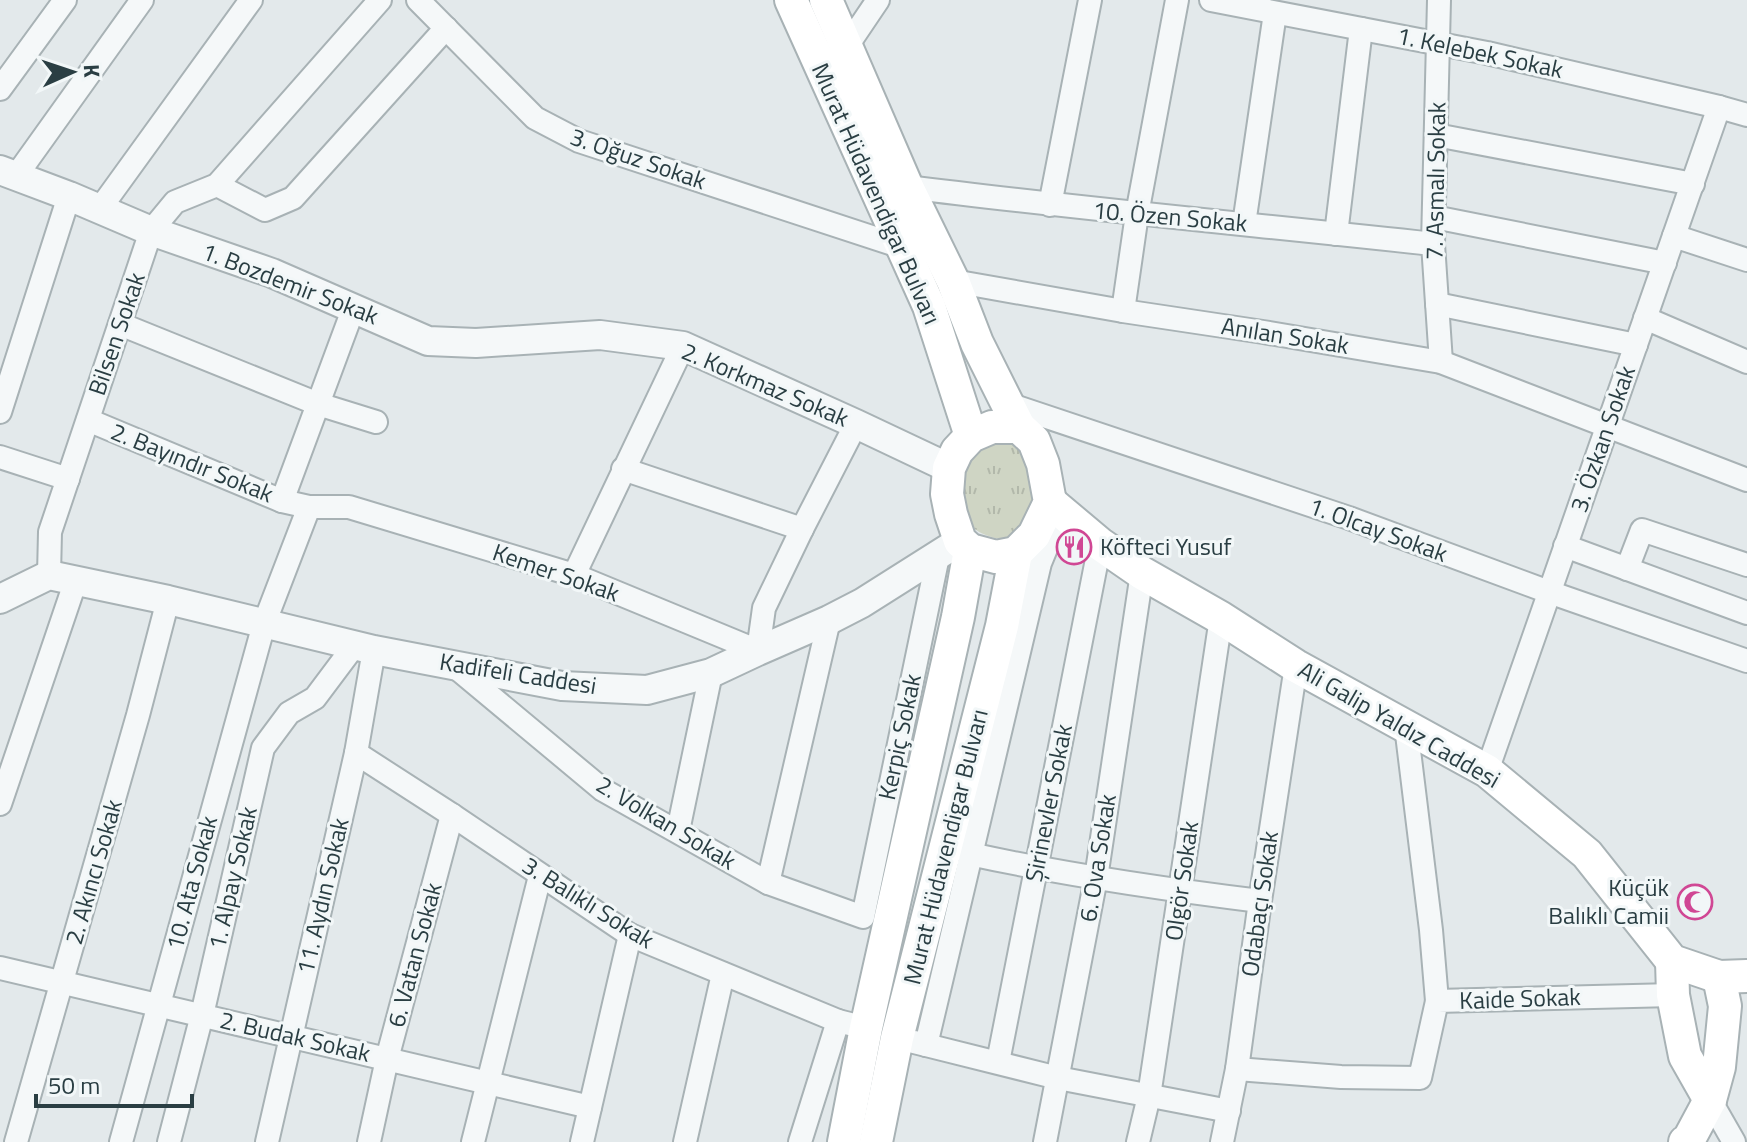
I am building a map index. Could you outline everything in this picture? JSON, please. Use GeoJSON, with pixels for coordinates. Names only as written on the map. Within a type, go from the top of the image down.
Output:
{"type":"FeatureCollection","features":[{"type":"Feature","properties":{"kind":"main road","name":"Murat Hüdavendigar Bulvarı"},"geometry":{"type":"LineString","coordinates":[[791,0],[929,306],[971,436]]}},
{"type":"Feature","properties":{"kind":"main road","name":"Murat Hüdavendigar Bulvarı"},"geometry":{"type":"LineString","coordinates":[[826,0],[907,187],[953,281],[977,343],[1013,416]]}},
{"type":"Feature","properties":{"kind":"main road"},"geometry":{"type":"LineString","coordinates":[[1013,416],[1034,441],[1056,507],[1016,553],[996,557],[956,549],[947,494],[949,468],[957,451],[971,436],[1013,416]]}},
{"type":"Feature","properties":{"kind":"main road","name":"Ali Galip Yaldız Caddesi"},"geometry":{"type":"LineString","coordinates":[[1056,507],[1100,544],[1142,573],[1296,666],[1487,771],[1587,854],[1672,961]]}},
{"type":"Feature","properties":{"kind":"main road","name":"Murat Hüdavendigar Bulvarı"},"geometry":{"type":"LineString","coordinates":[[844,1142],[852,1024],[959,608],[956,549]]}},
{"type":"Feature","properties":{"kind":"main road","name":"Murat Hüdavendigar Bulvarı"},"geometry":{"type":"LineString","coordinates":[[876,1142],[912,1041],[1016,553]]}},
{"type":"Feature","properties":{"kind":"main road"},"geometry":{"type":"LineString","coordinates":[[1685,1142],[1710,1100],[1719,1067],[1725,1006],[1733,977],[1672,961],[1673,995],[1685,1056],[1710,1100]]}},
{"type":"Feature","properties":{"kind":"street"},"geometry":{"type":"LineString","coordinates":[[0,89],[65,0]]}},
{"type":"Feature","properties":{"kind":"street"},"geometry":{"type":"LineString","coordinates":[[8,173],[142,0]]}},
{"type":"Feature","properties":{"kind":"street"},"geometry":{"type":"LineString","coordinates":[[99,210],[251,0]]}},
{"type":"Feature","properties":{"kind":"street"},"geometry":{"type":"LineString","coordinates":[[151,231],[175,202],[217,185],[380,0]]}},
{"type":"Feature","properties":{"kind":"street","name":"3. Oğuz Sokak"},"geometry":{"type":"LineString","coordinates":[[418,0],[535,118],[579,141],[902,247]]}},
{"type":"Feature","properties":{"kind":"street"},"geometry":{"type":"LineString","coordinates":[[847,46],[878,0]]}},
{"type":"Feature","properties":{"kind":"street"},"geometry":{"type":"LineString","coordinates":[[1050,205],[1090,0]]}},
{"type":"Feature","properties":{"kind":"street"},"geometry":{"type":"LineString","coordinates":[[1123,311],[1137,214],[1177,0]]}},
{"type":"Feature","properties":{"kind":"street","name":"1. Kelebek Sokak"},"geometry":{"type":"LineString","coordinates":[[1211,0],[1439,44],[1747,115]]}},
{"type":"Feature","properties":{"kind":"street","name":"7. Asmalı Sokak"},"geometry":{"type":"LineString","coordinates":[[1439,0],[1433,244],[1441,362]]}},
{"type":"Feature","properties":{"kind":"street"},"geometry":{"type":"LineString","coordinates":[[1244,224],[1275,13]]}},
{"type":"Feature","properties":{"kind":"street"},"geometry":{"type":"LineString","coordinates":[[217,185],[265,210],[293,198],[446,28]]}},
{"type":"Feature","properties":{"kind":"street"},"geometry":{"type":"LineString","coordinates":[[1336,234],[1361,29]]}},
{"type":"Feature","properties":{"kind":"street","name":"3. Özkan Sokak"},"geometry":{"type":"LineString","coordinates":[[1487,771],[1719,107]]}},
{"type":"Feature","properties":{"kind":"street"},"geometry":{"type":"LineString","coordinates":[[1436,135],[1693,184]]}},
{"type":"Feature","properties":{"kind":"street","name":"1. Bozdemir Sokak"},"geometry":{"type":"LineString","coordinates":[[8,173],[151,231],[272,273],[428,341]]}},
{"type":"Feature","properties":{"kind":"street","name":"10. Özen Sokak"},"geometry":{"type":"LineString","coordinates":[[907,187],[1050,205],[1433,244]]}},
{"type":"Feature","properties":{"kind":"street"},"geometry":{"type":"LineString","coordinates":[[0,412],[69,196]]}},
{"type":"Feature","properties":{"kind":"street"},"geometry":{"type":"LineString","coordinates":[[1434,217],[1665,263]]}},
{"type":"Feature","properties":{"kind":"street","name":"Bilsen Sokak"},"geometry":{"type":"LineString","coordinates":[[0,804],[62,577],[50,532],[151,231]]}},
{"type":"Feature","properties":{"kind":"street"},"geometry":{"type":"LineString","coordinates":[[1674,236],[1747,260]]}},
{"type":"Feature","properties":{"kind":"street","name":"Anılan Sokak"},"geometry":{"type":"LineString","coordinates":[[953,281],[1441,362],[1747,480]]}},
{"type":"Feature","properties":{"kind":"street"},"geometry":{"type":"LineString","coordinates":[[1437,304],[1636,345]]}},
{"type":"Feature","properties":{"kind":"street","name":"2. Bayındır Sokak"},"geometry":{"type":"LineString","coordinates":[[88,420],[282,501],[354,307]]}},
{"type":"Feature","properties":{"kind":"street"},"geometry":{"type":"LineString","coordinates":[[1645,318],[1747,362]]}},
{"type":"Feature","properties":{"kind":"street"},"geometry":{"type":"LineString","coordinates":[[120,324],[318,404],[376,422]]}},
{"type":"Feature","properties":{"kind":"street","name":"2. Korkmaz Sokak"},"geometry":{"type":"LineString","coordinates":[[428,341],[476,343],[600,335],[683,346],[949,468]]}},
{"type":"Feature","properties":{"kind":"street"},"geometry":{"type":"LineString","coordinates":[[574,575],[683,346]]}},
{"type":"Feature","properties":{"kind":"street","name":"1. Olcay Sokak"},"geometry":{"type":"LineString","coordinates":[[1013,416],[1349,518],[1747,661]]}},
{"type":"Feature","properties":{"kind":"street"},"geometry":{"type":"LineString","coordinates":[[758,651],[764,608],[856,424]]}},
{"type":"Feature","properties":{"kind":"street"},"geometry":{"type":"LineString","coordinates":[[0,457],[68,479]]}},
{"type":"Feature","properties":{"kind":"street"},"geometry":{"type":"LineString","coordinates":[[623,469],[802,529]]}},
{"type":"Feature","properties":{"kind":"street","name":"Kemer Sokak"},"geometry":{"type":"LineString","coordinates":[[282,501],[309,507],[349,507],[574,575],[758,651]]}},
{"type":"Feature","properties":{"kind":"street","name":"10. Ata Sokak"},"geometry":{"type":"LineString","coordinates":[[121,1142],[264,624],[309,507]]}},
{"type":"Feature","properties":{"kind":"street"},"geometry":{"type":"LineString","coordinates":[[1056,507],[970,854],[912,1041],[1058,1078],[1229,1111]]}},
{"type":"Feature","properties":{"kind":"street"},"geometry":{"type":"LineString","coordinates":[[1627,569],[1642,530],[1747,565]]}},
{"type":"Feature","properties":{"kind":"street","name":"Şirinevler Sokak"},"geometry":{"type":"LineString","coordinates":[[998,1062],[1100,544]]}},
{"type":"Feature","properties":{"kind":"street"},"geometry":{"type":"LineString","coordinates":[[1565,546],[1747,613]]}},
{"type":"Feature","properties":{"kind":"street","name":"Kadifeli Caddesi"},"geometry":{"type":"LineString","coordinates":[[62,577],[364,648],[562,686],[647,690],[711,673],[829,620],[956,549]]}},
{"type":"Feature","properties":{"kind":"street","name":"Kerpiç Sokak"},"geometry":{"type":"LineString","coordinates":[[863,917],[956,549]]}},
{"type":"Feature","properties":{"kind":"street","name":"6. Ova Sokak"},"geometry":{"type":"LineString","coordinates":[[1045,1142],[1096,878],[1142,573]]}},
{"type":"Feature","properties":{"kind":"street"},"geometry":{"type":"LineString","coordinates":[[0,599],[62,577]]}},
{"type":"Feature","properties":{"kind":"street","name":"2. Akıncı Sokak"},"geometry":{"type":"LineString","coordinates":[[16,1142],[168,600]]}},
{"type":"Feature","properties":{"kind":"street","name":"Olgör Sokak"},"geometry":{"type":"LineString","coordinates":[[1138,1142],[1149,1096],[1221,618]]}},
{"type":"Feature","properties":{"kind":"street"},"geometry":{"type":"LineString","coordinates":[[768,883],[829,620]]}},
{"type":"Feature","properties":{"kind":"street","name":"11. Aydın Sokak"},"geometry":{"type":"LineString","coordinates":[[267,1142],[356,753],[364,648]]}},
{"type":"Feature","properties":{"kind":"street","name":"1. Alpay Sokak"},"geometry":{"type":"LineString","coordinates":[[169,1142],[202,1015],[263,748],[289,713],[315,698],[364,648]]}},
{"type":"Feature","properties":{"kind":"street","name":"2. Volkan Sokak"},"geometry":{"type":"LineString","coordinates":[[452,664],[603,790],[768,883],[863,917]]}},
{"type":"Feature","properties":{"kind":"street","name":"Odabaçı Sokak"},"geometry":{"type":"LineString","coordinates":[[1222,1142],[1237,1069],[1296,666]]}},
{"type":"Feature","properties":{"kind":"street"},"geometry":{"type":"LineString","coordinates":[[678,831],[711,673]]}},
{"type":"Feature","properties":{"kind":"street"},"geometry":{"type":"LineString","coordinates":[[1406,726],[1437,1001]]}},
{"type":"Feature","properties":{"kind":"street","name":"3. Balıklı Sokak"},"geometry":{"type":"LineString","coordinates":[[356,753],[630,935],[852,1024]]}},
{"type":"Feature","properties":{"kind":"street","name":"6. Vatan Sokak"},"geometry":{"type":"LineString","coordinates":[[369,1142],[387,1059],[452,815]]}},
{"type":"Feature","properties":{"kind":"street"},"geometry":{"type":"LineString","coordinates":[[970,854],[1096,878],[1260,901]]}},
{"type":"Feature","properties":{"kind":"street"},"geometry":{"type":"LineString","coordinates":[[473,1142],[540,876]]}},
{"type":"Feature","properties":{"kind":"street"},"geometry":{"type":"LineString","coordinates":[[582,1142],[630,935]]}},
{"type":"Feature","properties":{"kind":"street","name":"2. Budak Sokak"},"geometry":{"type":"LineString","coordinates":[[0,968],[590,1107]]}},
{"type":"Feature","properties":{"kind":"street"},"geometry":{"type":"LineString","coordinates":[[685,1142],[723,974]]}},
{"type":"Feature","properties":{"kind":"street","name":"Kaide Sokak"},"geometry":{"type":"LineString","coordinates":[[1237,1069],[1341,1077],[1420,1078],[1437,1001],[1673,995]]}},
{"type":"Feature","properties":{"kind":"street"},"geometry":{"type":"LineString","coordinates":[[800,1142],[852,1024]]}},
{"type":"Feature","properties":{"kind":"street"},"geometry":{"type":"LineString","coordinates":[[1710,1100],[1734,1142]]}},
{"type":"Feature","properties":{"kind":"green space"},"geometry":{"type":"Polygon","coordinates":[[[1008,440],[1021,448],[1030,464],[1034,502],[1029,520],[1009,540],[994,538],[973,528],[963,516],[959,503],[962,472],[970,458],[988,446],[1008,440]]]}},
{"type":"Feature","properties":{"kind":"place","name":"Köfteci Yusuf"},"geometry":{"type":"Point","coordinates":[1074,547]}},
{"type":"Feature","properties":{"kind":"place","name":"Küçük Balıklı Camii"},"geometry":{"type":"Point","coordinates":[1695,902]}}]}
